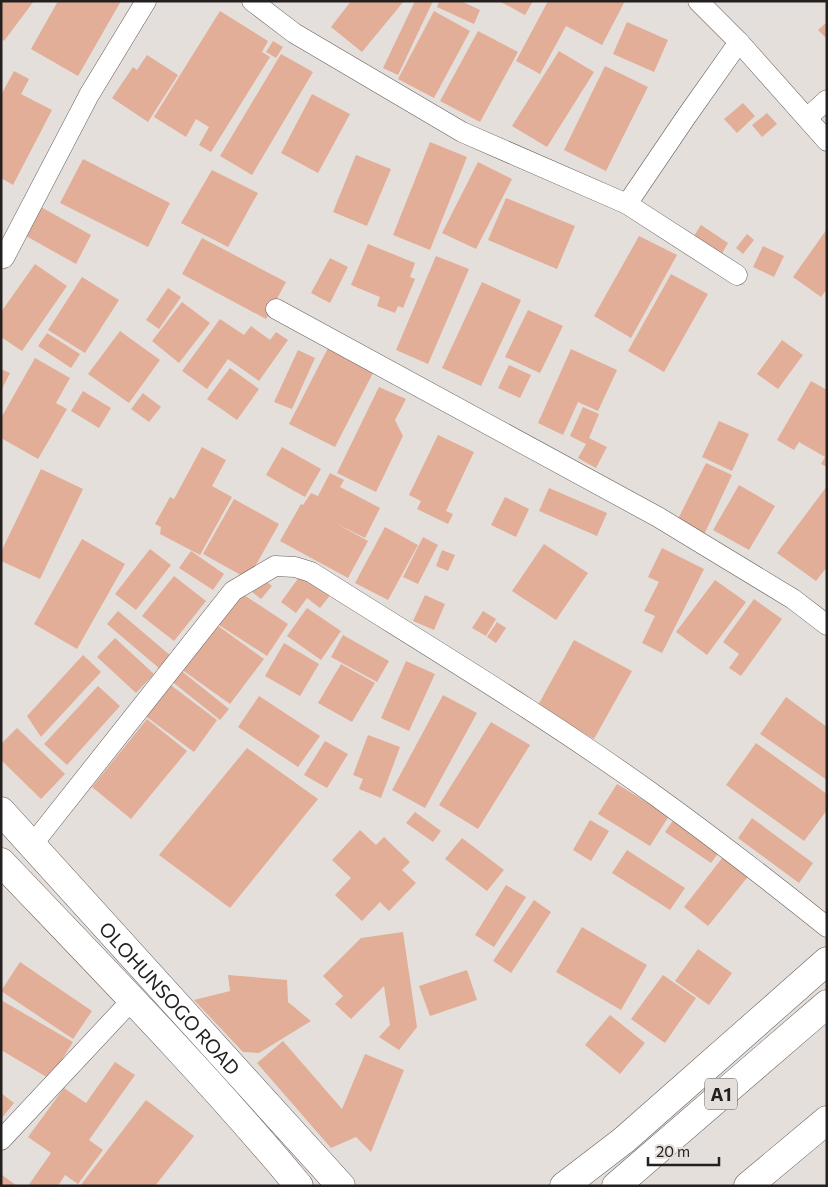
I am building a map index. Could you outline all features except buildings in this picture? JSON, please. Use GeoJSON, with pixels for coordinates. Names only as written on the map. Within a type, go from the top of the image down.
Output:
{"type":"FeatureCollection","features":[{"type":"Feature","properties":{"kind":"main road","name":"OLOHUNSOGO ROAD"},"geometry":{"type":"LineString","coordinates":[[1,811],[341,1186]]}},
{"type":"Feature","properties":{"kind":"main road","name":"OLOHUNSOGO ROAD"},"geometry":{"type":"LineString","coordinates":[[1,862],[132,1000],[267,1148],[298,1186]]}},
{"type":"Feature","properties":{"kind":"main road"},"geometry":{"type":"LineString","coordinates":[[564,1186],[624,1140],[827,961]]}},
{"type":"Feature","properties":{"kind":"main road","name":"A1"},"geometry":{"type":"LineString","coordinates":[[616,1186],[827,1004]]}},
{"type":"Feature","properties":{"kind":"main road","name":"A1"},"geometry":{"type":"LineString","coordinates":[[630,1186],[699,1124],[827,1020]]}},
{"type":"Feature","properties":{"kind":"main road"},"geometry":{"type":"LineString","coordinates":[[748,1186],[827,1120]]}},
{"type":"Feature","properties":{"kind":"street"},"geometry":{"type":"LineString","coordinates":[[4,258],[89,95],[146,1]]}},
{"type":"Feature","properties":{"kind":"street"},"geometry":{"type":"LineString","coordinates":[[252,1],[294,33],[462,132],[627,204],[737,274]]}},
{"type":"Feature","properties":{"kind":"street"},"geometry":{"type":"LineString","coordinates":[[698,1],[739,42],[827,141]]}},
{"type":"Feature","properties":{"kind":"street"},"geometry":{"type":"LineString","coordinates":[[627,204],[739,42]]}},
{"type":"Feature","properties":{"kind":"street"},"geometry":{"type":"LineString","coordinates":[[807,118],[827,100]]}},
{"type":"Feature","properties":{"kind":"street"},"geometry":{"type":"LineString","coordinates":[[276,309],[658,517],[792,599],[827,625]]}},
{"type":"Feature","properties":{"kind":"street"},"geometry":{"type":"LineString","coordinates":[[32,845],[233,591],[275,566],[295,567],[311,572],[544,721],[656,796],[827,927]]}},
{"type":"Feature","properties":{"kind":"street"},"geometry":{"type":"LineString","coordinates":[[1,1140],[132,1000]]}}]}
